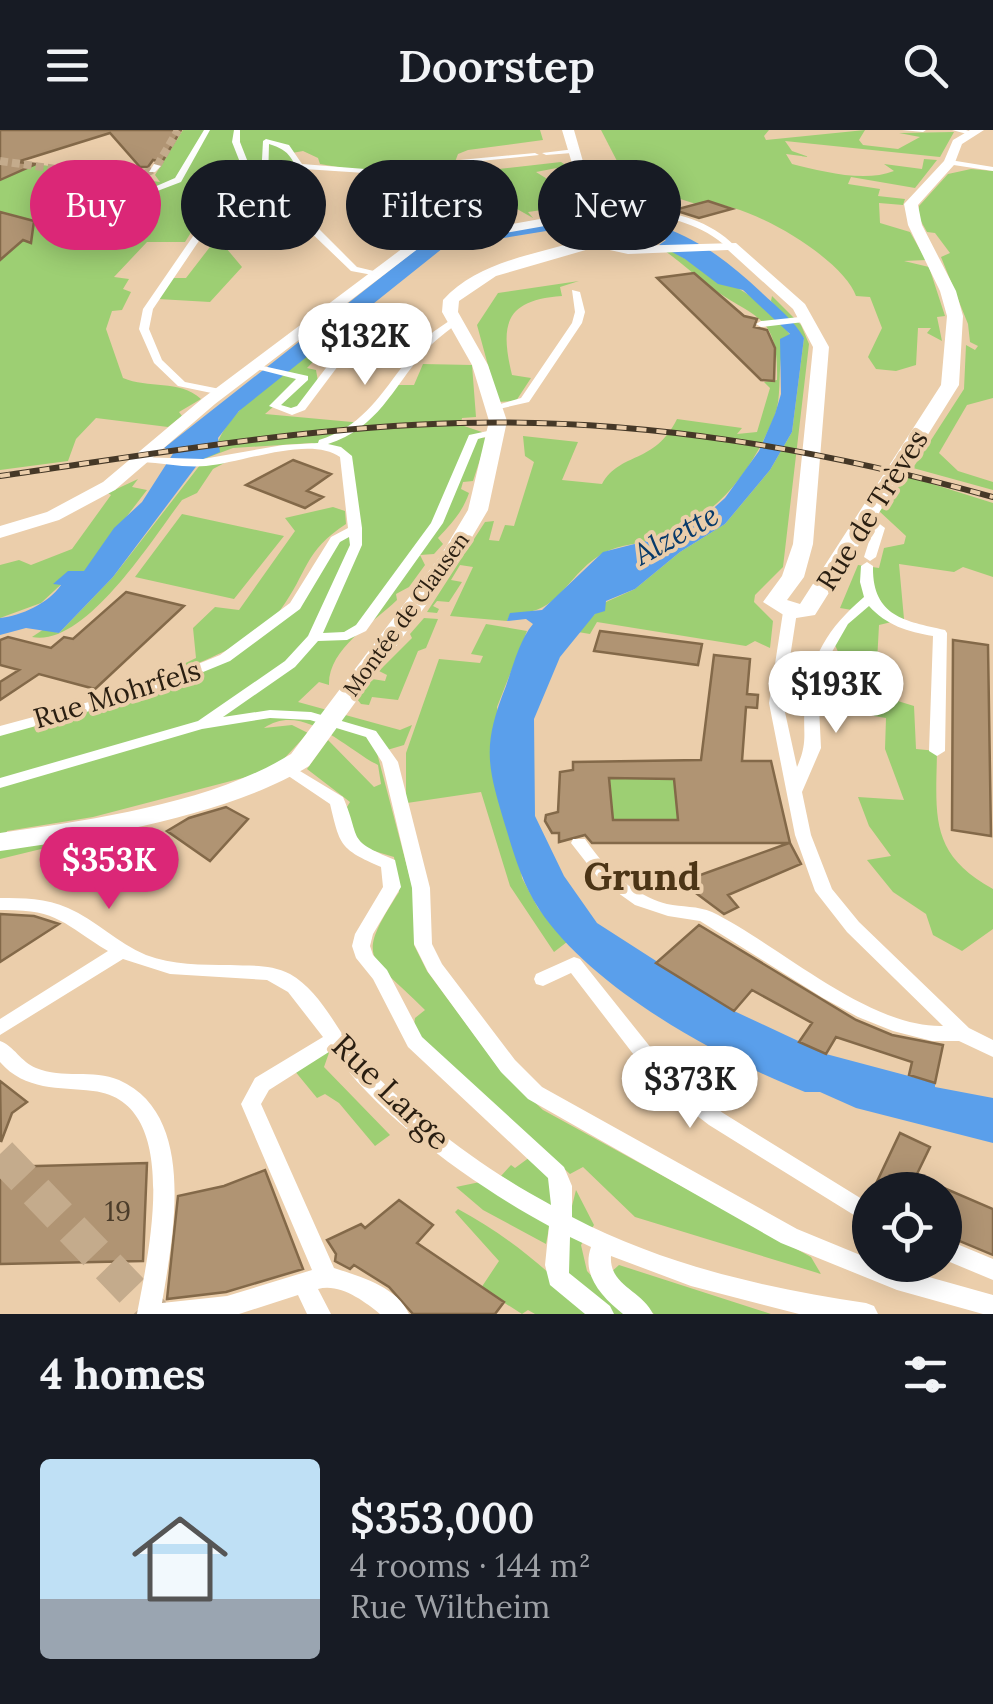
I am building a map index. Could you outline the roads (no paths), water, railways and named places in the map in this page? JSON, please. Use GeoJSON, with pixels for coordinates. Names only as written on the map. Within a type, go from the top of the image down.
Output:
{"type":"FeatureCollection","features":[{"type":"Feature","properties":{"kind":"main road"},"geometry":{"type":"LineString","coordinates":[[568,130],[575,160]]}},
{"type":"Feature","properties":{"kind":"main road","name":"Rue de Trèves"},"geometry":{"type":"LineString","coordinates":[[790,612],[813,606],[864,516],[946,394],[952,376],[955,316],[911,216],[914,198],[950,162],[957,142],[974,131]]}},
{"type":"Feature","properties":{"kind":"main road"},"geometry":{"type":"LineString","coordinates":[[681,248],[732,246],[801,319],[822,355],[803,544],[793,577],[774,602],[790,612]]}},
{"type":"Feature","properties":{"kind":"main road"},"geometry":{"type":"LineString","coordinates":[[0,532],[32,524],[91,496],[406,250]]}},
{"type":"Feature","properties":{"kind":"main road"},"geometry":{"type":"LineString","coordinates":[[496,421],[480,365],[455,320],[450,300],[466,286],[572,250]]}},
{"type":"Feature","properties":{"kind":"main road","name":"Montée de Clausen"},"geometry":{"type":"LineString","coordinates":[[284,772],[314,740],[470,528],[496,421]]}},
{"type":"Feature","properties":{"kind":"main road"},"geometry":{"type":"LineString","coordinates":[[0,842],[154,811],[284,772]]}},
{"type":"Feature","properties":{"kind":"street"},"geometry":{"type":"LineString","coordinates":[[161,188],[178,180],[207,130]]}},
{"type":"Feature","properties":{"kind":"street"},"geometry":{"type":"LineString","coordinates":[[237,130],[236,142],[243,160]]}},
{"type":"Feature","properties":{"kind":"street"},"geometry":{"type":"LineString","coordinates":[[905,130],[923,130]]}},
{"type":"Feature","properties":{"kind":"street"},"geometry":{"type":"LineString","coordinates":[[955,130],[974,131]]}},
{"type":"Feature","properties":{"kind":"street"},"geometry":{"type":"LineString","coordinates":[[266,160],[266,141],[285,146],[296,160]]}},
{"type":"Feature","properties":{"kind":"street"},"geometry":{"type":"LineString","coordinates":[[546,153],[572,151]]}},
{"type":"Feature","properties":{"kind":"street"},"geometry":{"type":"LineString","coordinates":[[487,160],[500,156]]}},
{"type":"Feature","properties":{"kind":"street"},"geometry":{"type":"LineString","coordinates":[[326,168],[365,172],[529,156]]}},
{"type":"Feature","properties":{"kind":"street"},"geometry":{"type":"LineString","coordinates":[[950,162],[993,169]]}},
{"type":"Feature","properties":{"kind":"street"},"geometry":{"type":"LineString","coordinates":[[681,219],[717,232],[732,246]]}},
{"type":"Feature","properties":{"kind":"street"},"geometry":{"type":"LineString","coordinates":[[326,241],[354,269],[375,274]]}},
{"type":"Feature","properties":{"kind":"street"},"geometry":{"type":"LineString","coordinates":[[188,250],[148,309],[144,329],[158,361],[182,384],[220,392]]}},
{"type":"Feature","properties":{"kind":"street"},"geometry":{"type":"LineString","coordinates":[[314,636],[347,636],[360,628],[437,523],[473,436],[520,404],[577,324],[580,312],[576,292]]}},
{"type":"Feature","properties":{"kind":"street"},"geometry":{"type":"LineString","coordinates":[[762,324],[801,319]]}},
{"type":"Feature","properties":{"kind":"street"},"geometry":{"type":"LineString","coordinates":[[296,449],[353,431],[380,403],[404,364],[455,320]]}},
{"type":"Feature","properties":{"kind":"street"},"geometry":{"type":"LineString","coordinates":[[399,348],[391,363],[404,364]]}},
{"type":"Feature","properties":{"kind":"street"},"geometry":{"type":"LineString","coordinates":[[258,367],[292,372],[304,381],[274,406],[278,410],[301,408],[338,358]]}},
{"type":"Feature","properties":{"kind":"street"},"geometry":{"type":"LineString","coordinates":[[142,458],[206,462],[242,453],[330,447],[344,451],[356,528],[352,560],[316,625],[314,636],[290,664],[200,725]]}},
{"type":"Feature","properties":{"kind":"street"},"geometry":{"type":"LineString","coordinates":[[864,516],[880,528],[869,562],[870,598],[891,622],[940,633],[937,751]]}},
{"type":"Feature","properties":{"kind":"street","name":"Rue Mohrfels"},"geometry":{"type":"LineString","coordinates":[[0,731],[142,692],[226,658],[295,606],[335,540],[356,528]]}},
{"type":"Feature","properties":{"kind":"street"},"geometry":{"type":"LineString","coordinates":[[793,796],[813,748],[812,707],[822,657],[842,622],[870,598]]}},
{"type":"Feature","properties":{"kind":"street","name":"Rue de Trèves"},"geometry":{"type":"LineString","coordinates":[[790,612],[776,703],[793,796],[824,891],[853,927],[962,1032]]}},
{"type":"Feature","properties":{"kind":"street"},"geometry":{"type":"LineString","coordinates":[[0,783],[200,725],[290,714],[358,728],[379,742],[390,762],[421,888],[423,944],[434,966],[508,1066],[544,1100],[789,1236],[897,1280],[993,1306]]}},
{"type":"Feature","properties":{"kind":"street"},"geometry":{"type":"LineString","coordinates":[[284,772],[337,801],[347,840],[360,852],[388,864],[388,897],[361,946],[407,1031],[557,1173],[565,1192],[554,1245],[558,1278],[602,1314]]}},
{"type":"Feature","properties":{"kind":"street"},"geometry":{"type":"LineString","coordinates":[[578,842],[596,870],[648,905],[703,915],[781,966],[858,1008],[934,1034],[962,1032],[993,1050]]}},
{"type":"Feature","properties":{"kind":"street","name":"Rue Large"},"geometry":{"type":"LineString","coordinates":[[0,904],[37,903],[68,912],[122,951],[156,965],[278,976],[292,984],[360,1071],[432,1137],[507,1188],[604,1243],[754,1295],[866,1314]]}},
{"type":"Feature","properties":{"kind":"street"},"geometry":{"type":"LineString","coordinates":[[0,1028],[122,951]]}},
{"type":"Feature","properties":{"kind":"street"},"geometry":{"type":"LineString","coordinates":[[543,978],[574,964],[664,1079],[716,1120],[852,1204]]}},
{"type":"Feature","properties":{"kind":"street"},"geometry":{"type":"LineString","coordinates":[[319,1314],[315,1280],[251,1104],[262,1084],[333,1040]]}},
{"type":"Feature","properties":{"kind":"street"},"geometry":{"type":"LineString","coordinates":[[0,1048],[9,1061],[45,1081],[112,1086],[141,1107],[167,1175],[150,1314]]}},
{"type":"Feature","properties":{"kind":"street"},"geometry":{"type":"LineString","coordinates":[[604,1243],[597,1260],[602,1278],[641,1314]]}},
{"type":"Feature","properties":{"kind":"street"},"geometry":{"type":"LineString","coordinates":[[962,1257],[993,1270]]}},
{"type":"Feature","properties":{"kind":"street"},"geometry":{"type":"LineString","coordinates":[[162,1314],[228,1306],[315,1280],[370,1291],[398,1314]]}},
{"type":"Feature","properties":{"kind":"water","name":"Alzette"},"geometry":{"type":"Polygon","coordinates":[[[538,226],[538,232],[518,236],[518,229],[538,226]]]}},
{"type":"Feature","properties":{"kind":"water","name":"Alzette"},"geometry":{"type":"Polygon","coordinates":[[[681,234],[742,275],[779,308],[804,338],[792,432],[770,470],[725,524],[680,552],[635,589],[606,601],[605,611],[595,614],[560,657],[534,719],[535,816],[564,876],[597,923],[734,1011],[826,1054],[935,1083],[935,1087],[993,1098],[993,1143],[856,1108],[820,1092],[805,1092],[697,1040],[623,993],[590,966],[539,909],[519,868],[494,786],[490,756],[498,707],[533,624],[526,619],[507,621],[510,613],[542,610],[603,552],[662,537],[707,514],[725,498],[759,451],[781,394],[780,339],[790,334],[743,290],[718,284],[668,250],[681,250],[681,234]]]}},
{"type":"Feature","properties":{"kind":"water","name":"Alzette"},"geometry":{"type":"Polygon","coordinates":[[[416,250],[440,250],[239,411],[218,438],[220,452],[201,460],[113,577],[59,633],[26,628],[0,635],[0,618],[42,603],[56,592],[61,585],[53,584],[68,571],[84,571],[114,528],[142,502],[174,452],[164,448],[416,250]]]}},
{"type":"Feature","properties":{"kind":"tunnel"},"geometry":{"type":"LineString","coordinates":[[160,160],[178,130]]}},
{"type":"Feature","properties":{"kind":"tunnel"},"geometry":{"type":"LineString","coordinates":[[0,161],[30,165]]}},
{"type":"Feature","properties":{"kind":"tunnel"},"geometry":{"type":"LineString","coordinates":[[0,1154],[154,1314]]}},
{"type":"Feature","properties":{"kind":"railway"},"geometry":{"type":"LineString","coordinates":[[0,476],[345,430],[528,423],[730,440],[862,464],[993,497]]}},
{"type":"Feature","properties":{"kind":"district","name":"Grund"},"geometry":{"type":"Point","coordinates":[642,877]}}]}
